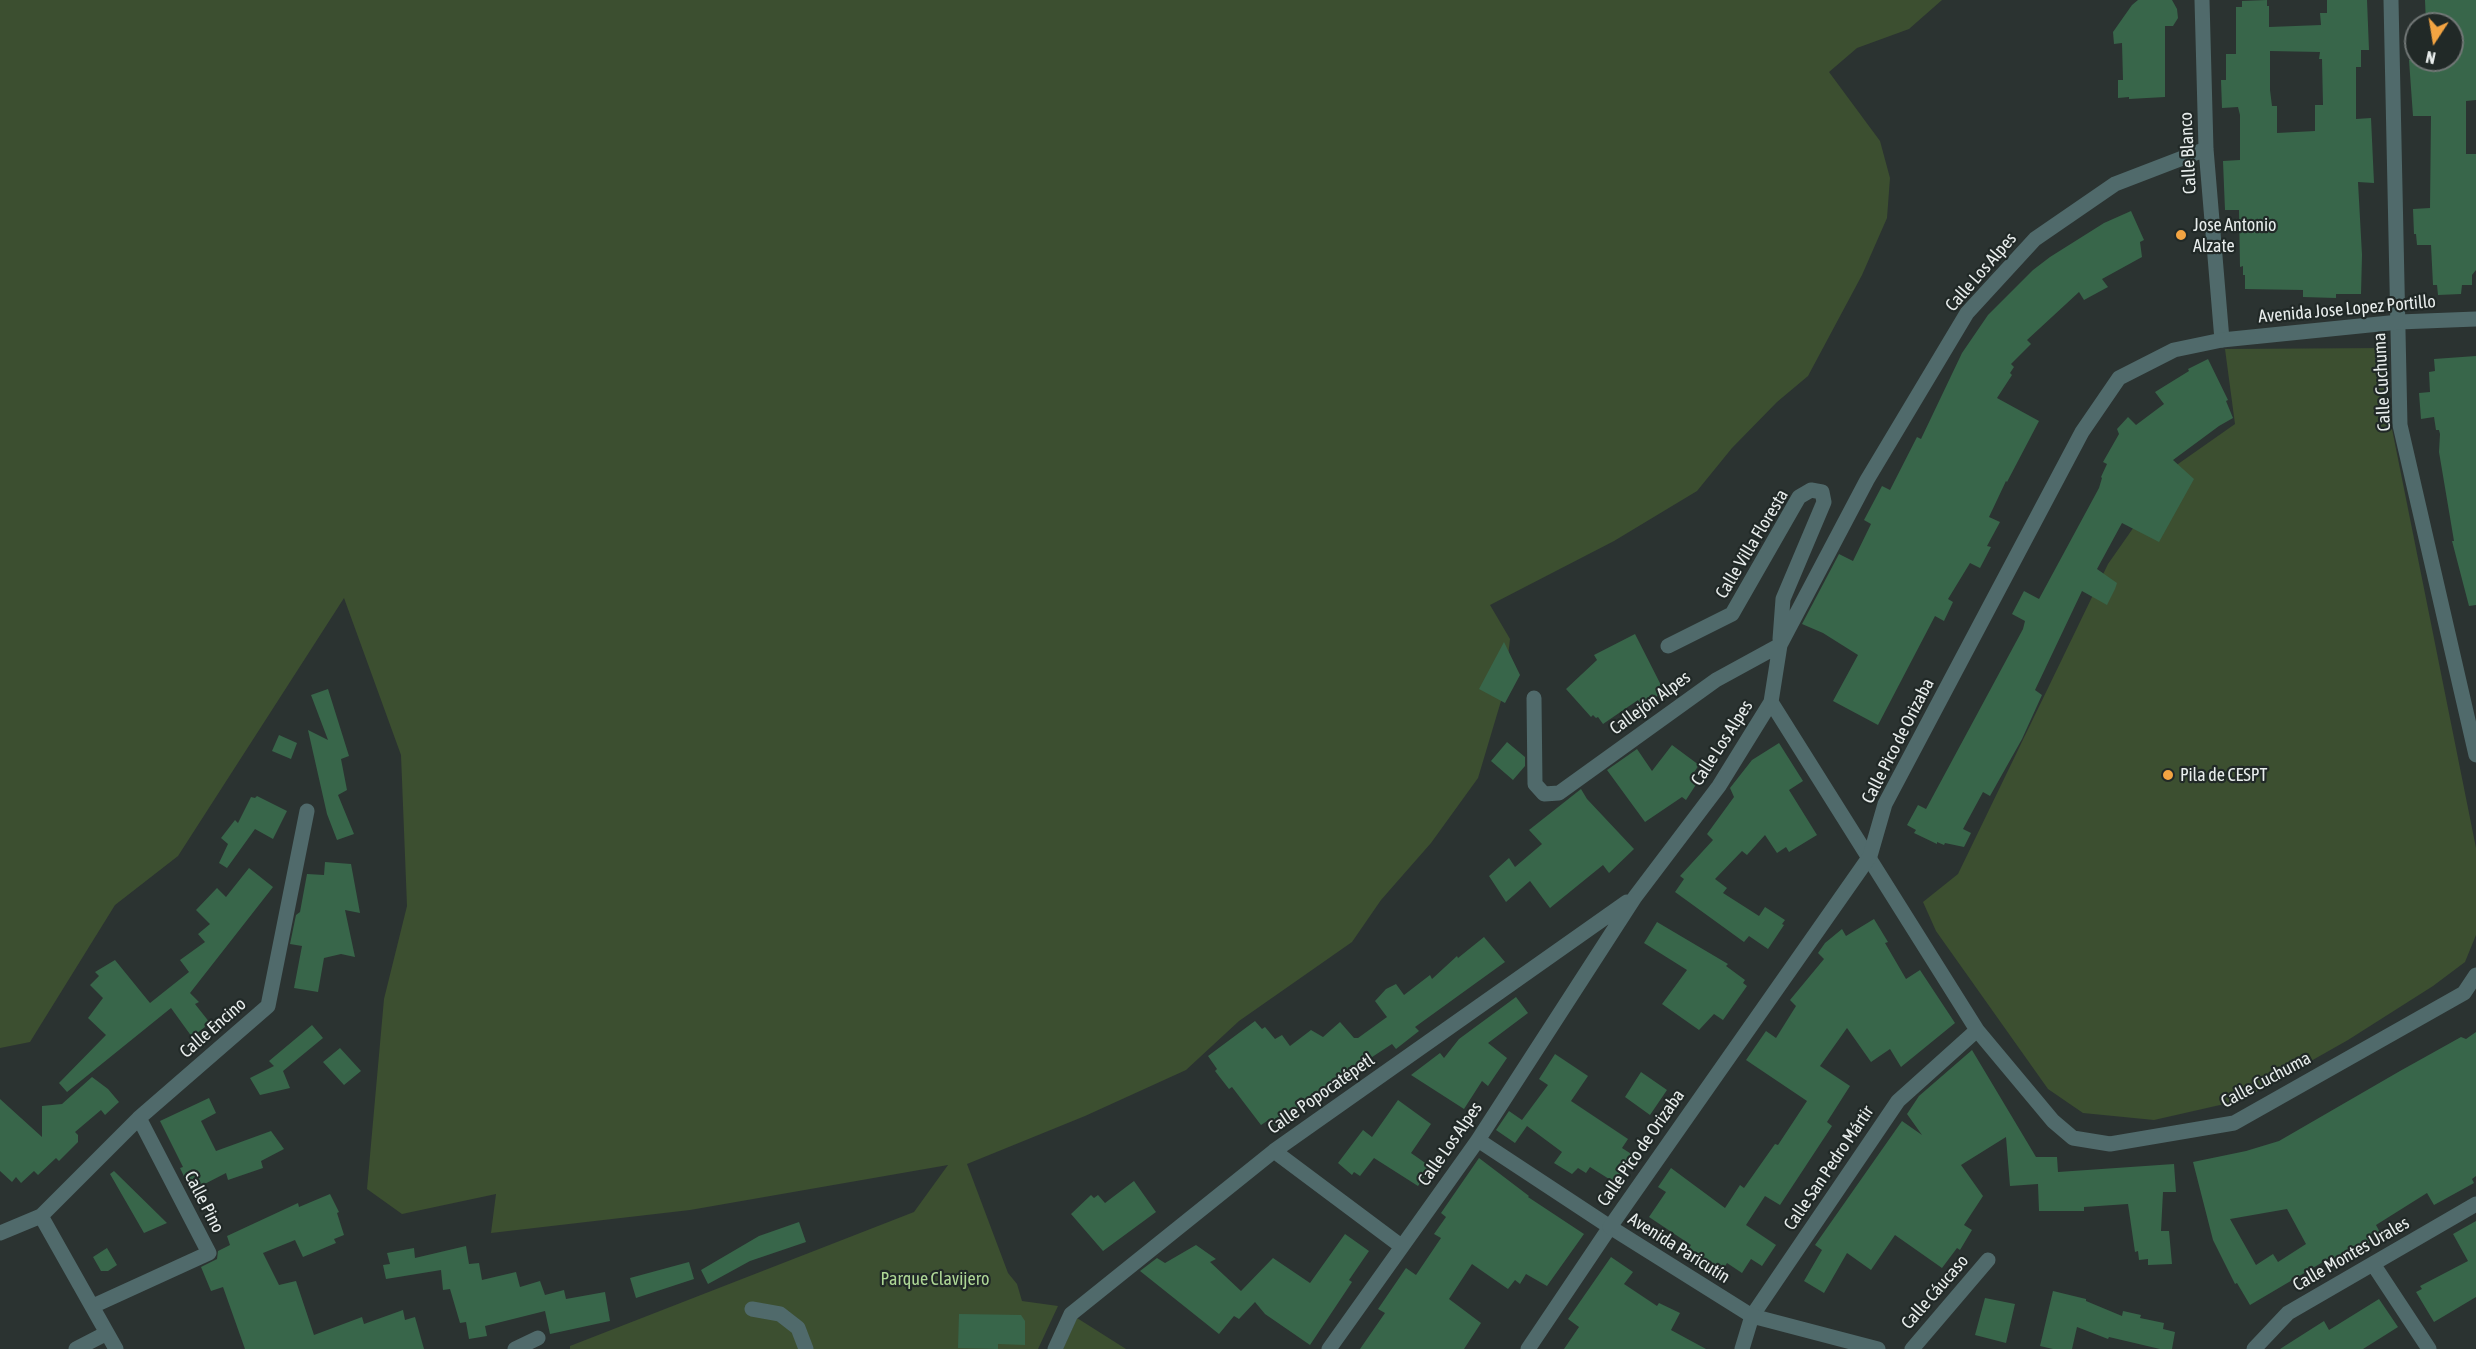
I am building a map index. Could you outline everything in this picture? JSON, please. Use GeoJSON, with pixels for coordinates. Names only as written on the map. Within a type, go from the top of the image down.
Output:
{"type":"FeatureCollection","features":[{"type":"Feature","properties":{"kind":"street","name":"Calle Blanco"},"geometry":{"type":"LineString","coordinates":[[2202,0],[2206,149],[2222,340]]}},
{"type":"Feature","properties":{"kind":"street","name":"Calle Cuchuma"},"geometry":{"type":"LineString","coordinates":[[2391,0],[2400,425],[2476,750]]}},
{"type":"Feature","properties":{"kind":"street","name":"Calle Los Alpes"},"geometry":{"type":"LineString","coordinates":[[1329,1349],[1478,1140],[1635,897],[1719,786],[1772,702],[1779,645],[1867,480],[1967,313],[2035,239],[2106,190],[2115,184],[2206,149]]}},
{"type":"Feature","properties":{"kind":"street","name":"Avenida Jose Lopez Portillo"},"geometry":{"type":"LineString","coordinates":[[2222,340],[2399,322],[2476,319]]}},
{"type":"Feature","properties":{"kind":"street","name":"Calle Pico de Orizaba"},"geometry":{"type":"LineString","coordinates":[[1528,1349],[1610,1227],[1870,856],[1885,804],[2082,432],[2119,378],[2174,350],[2222,340]]}},
{"type":"Feature","properties":{"kind":"street","name":"Calle Villa Floresta"},"geometry":{"type":"LineString","coordinates":[[1668,646],[1732,614],[1799,497],[1811,490],[1822,492],[1824,502],[1783,599],[1779,645]]}},
{"type":"Feature","properties":{"kind":"street","name":"Callejón Alpes"},"geometry":{"type":"LineString","coordinates":[[1534,698],[1535,784],[1545,794],[1559,793],[1716,680],[1779,645]]}},
{"type":"Feature","properties":{"kind":"street","name":"Calle Cuchuma"},"geometry":{"type":"LineString","coordinates":[[1772,702],[1977,1030],[2053,1120],[2073,1138],[2110,1144],[2234,1123],[2464,993],[2476,975]]}},
{"type":"Feature","properties":{"kind":"street","name":"Calle Encino"},"geometry":{"type":"LineString","coordinates":[[41,1216],[139,1118],[268,1006],[307,811]]}},
{"type":"Feature","properties":{"kind":"street","name":"Calle Popocatépetl"},"geometry":{"type":"LineString","coordinates":[[1055,1349],[1071,1314],[1274,1151],[1635,897]]}},
{"type":"Feature","properties":{"kind":"street","name":"Calle San Pedro Mártir"},"geometry":{"type":"LineString","coordinates":[[1742,1349],[1752,1316],[1898,1101],[1977,1030]]}},
{"type":"Feature","properties":{"kind":"street","name":"Calle Pino"},"geometry":{"type":"LineString","coordinates":[[93,1306],[209,1253],[139,1118]]}},
{"type":"Feature","properties":{"kind":"street","name":"Avenida Paricutín"},"geometry":{"type":"LineString","coordinates":[[1478,1140],[1610,1227],[1752,1316],[1878,1349]]}},
{"type":"Feature","properties":{"kind":"street"},"geometry":{"type":"LineString","coordinates":[[1274,1151],[1401,1246]]}},
{"type":"Feature","properties":{"kind":"street","name":"Calle Montes Urales"},"geometry":{"type":"LineString","coordinates":[[2254,1349],[2288,1313],[2476,1204]]}},
{"type":"Feature","properties":{"kind":"street"},"geometry":{"type":"LineString","coordinates":[[0,1233],[41,1216],[116,1349]]}},
{"type":"Feature","properties":{"kind":"street","name":"Calle Cáucaso"},"geometry":{"type":"LineString","coordinates":[[1911,1349],[1988,1260]]}},
{"type":"Feature","properties":{"kind":"street"},"geometry":{"type":"LineString","coordinates":[[2373,1264],[2429,1349]]}},
{"type":"Feature","properties":{"kind":"street"},"geometry":{"type":"LineString","coordinates":[[752,1309],[780,1314],[798,1328],[806,1349]]}},
{"type":"Feature","properties":{"kind":"street"},"geometry":{"type":"LineString","coordinates":[[76,1349],[107,1333]]}},
{"type":"Feature","properties":{"kind":"street"},"geometry":{"type":"LineString","coordinates":[[515,1349],[538,1338]]}},
{"type":"Feature","properties":{"kind":"green space","name":"Parque Clavijero"},"geometry":{"type":"Polygon","coordinates":[[[0,0],[1942,0],[1909,29],[1857,48],[1829,72],[1880,141],[1890,178],[1887,218],[1862,275],[1808,376],[1777,402],[1732,448],[1697,491],[1614,541],[1490,605],[1510,639],[1504,691],[1478,778],[1431,843],[1381,900],[1352,942],[1239,1021],[1186,1070],[1085,1116],[967,1164],[1008,1273],[1017,1284],[1022,1301],[1058,1306],[1038,1349],[570,1349],[570,1346],[914,1212],[948,1165],[690,1210],[491,1233],[496,1194],[402,1214],[367,1189],[384,999],[407,906],[401,755],[344,598],[178,856],[115,905],[30,1042],[0,1048],[0,0]]]}},
{"type":"Feature","properties":{"kind":"green space"},"geometry":{"type":"Polygon","coordinates":[[[2388,348],[2382,379],[2476,848],[2476,935],[2465,962],[2433,986],[2348,1040],[2242,1100],[2154,1120],[2083,1113],[2048,1089],[1936,931],[1923,902],[1958,874],[2108,564],[2178,464],[2235,424],[2225,349],[2388,348]]]}},
{"type":"Feature","properties":{"kind":"green space"},"geometry":{"type":"Polygon","coordinates":[[[1077,1318],[1126,1349],[1063,1349],[1077,1318]]]}},
{"type":"Feature","properties":{"kind":"building"},"geometry":{"type":"Polygon","coordinates":[[[2138,0],[2172,0],[2177,9],[2178,18],[2173,26],[2165,26],[2165,97],[2118,98],[2118,80],[2123,80],[2122,43],[2114,44],[2113,32],[2138,0]]]}},
{"type":"Feature","properties":{"kind":"building"},"geometry":{"type":"Polygon","coordinates":[[[2267,0],[2269,27],[2321,25],[2320,13],[2327,13],[2327,0],[2367,0],[2369,50],[2361,50],[2361,67],[2356,67],[2356,119],[2371,118],[2374,183],[2358,182],[2362,255],[2361,294],[2336,294],[2336,298],[2303,297],[2303,290],[2245,289],[2243,266],[2240,267],[2239,210],[2225,210],[2223,161],[2240,160],[2240,115],[2238,107],[2222,108],[2221,80],[2226,80],[2226,54],[2236,54],[2236,7],[2242,7],[2242,1],[2267,0]],[[2270,51],[2270,90],[2272,106],[2277,106],[2277,133],[2315,131],[2315,105],[2323,105],[2320,52],[2270,51]]]}},
{"type":"Feature","properties":{"kind":"building"},"geometry":{"type":"Polygon","coordinates":[[[2425,0],[2476,0],[2476,100],[2466,101],[2466,154],[2476,154],[2476,270],[2472,275],[2472,285],[2462,285],[2461,294],[2438,295],[2437,285],[2433,285],[2431,245],[2417,245],[2416,234],[2414,234],[2413,209],[2430,208],[2431,116],[2413,116],[2410,72],[2464,72],[2464,12],[2426,12],[2425,0]]]}},
{"type":"Feature","properties":{"kind":"building"},"geometry":{"type":"Polygon","coordinates":[[[2131,211],[2144,240],[2140,242],[2142,257],[2102,279],[2108,287],[2084,300],[2079,292],[2027,340],[2031,344],[2011,364],[2014,367],[2010,373],[2012,375],[1997,398],[2039,421],[1989,517],[2000,522],[1987,546],[1991,547],[1980,568],[1970,563],[1948,599],[1953,602],[1944,621],[1935,616],[1878,725],[1833,701],[1858,655],[1823,633],[1802,624],[1839,554],[1853,561],[1871,524],[1864,520],[1882,486],[1890,490],[1917,437],[1921,439],[1962,353],[1988,315],[2033,270],[2050,257],[2104,223],[2131,211]]]}},
{"type":"Feature","properties":{"kind":"building"},"geometry":{"type":"Polygon","coordinates":[[[2476,356],[2476,605],[2469,606],[2452,541],[2454,541],[2439,452],[2440,434],[2439,430],[2436,430],[2434,417],[2421,419],[2419,393],[2430,392],[2429,372],[2435,371],[2434,359],[2476,356]]]}},
{"type":"Feature","properties":{"kind":"building"},"geometry":{"type":"Polygon","coordinates":[[[2208,359],[2228,400],[2226,401],[2233,418],[2173,460],[2194,479],[2159,542],[2122,523],[2097,569],[2117,583],[2115,589],[2107,605],[2082,591],[2035,690],[2042,695],[2022,739],[1990,796],[1983,792],[1963,829],[1971,833],[1964,847],[1937,842],[1937,844],[1914,833],[1916,830],[1907,825],[1918,805],[1926,809],[2023,629],[2025,621],[2012,614],[2024,591],[2039,599],[2099,488],[2107,464],[2103,462],[2119,434],[2117,429],[2128,417],[2136,425],[2164,404],[2155,392],[2189,371],[2188,369],[2208,359]]]}},
{"type":"Feature","properties":{"kind":"building"},"geometry":{"type":"Polygon","coordinates":[[[1635,634],[1664,691],[1643,707],[1638,700],[1603,724],[1598,717],[1593,715],[1591,717],[1566,689],[1597,660],[1594,655],[1635,634]]]}},
{"type":"Feature","properties":{"kind":"building"},"geometry":{"type":"Polygon","coordinates":[[[1504,642],[1520,675],[1505,703],[1479,689],[1504,642]]]}},
{"type":"Feature","properties":{"kind":"building"},"geometry":{"type":"Polygon","coordinates":[[[328,689],[349,756],[341,759],[347,790],[338,795],[354,834],[337,840],[327,814],[308,730],[328,740],[311,695],[328,689]]]}},
{"type":"Feature","properties":{"kind":"building"},"geometry":{"type":"Polygon","coordinates":[[[279,735],[297,743],[291,759],[272,751],[279,735]]]}},
{"type":"Feature","properties":{"kind":"building"},"geometry":{"type":"Polygon","coordinates":[[[1507,742],[1525,757],[1525,766],[1513,780],[1491,761],[1507,742]]]}},
{"type":"Feature","properties":{"kind":"building"},"geometry":{"type":"Polygon","coordinates":[[[1779,743],[1803,781],[1789,790],[1817,835],[1789,852],[1786,847],[1777,853],[1765,835],[1747,855],[1742,851],[1715,879],[1727,888],[1723,893],[1759,916],[1765,907],[1785,920],[1768,949],[1749,936],[1744,942],[1675,892],[1684,879],[1680,876],[1713,840],[1707,834],[1734,797],[1730,788],[1752,760],[1779,743]]]}},
{"type":"Feature","properties":{"kind":"building"},"geometry":{"type":"Polygon","coordinates":[[[1672,745],[1699,765],[1690,778],[1697,783],[1686,800],[1682,797],[1645,822],[1607,770],[1637,749],[1652,771],[1672,745]]]}},
{"type":"Feature","properties":{"kind":"building"},"geometry":{"type":"Polygon","coordinates":[[[1581,789],[1587,799],[1634,849],[1609,873],[1603,865],[1550,908],[1530,881],[1506,902],[1489,876],[1509,858],[1515,867],[1542,844],[1529,830],[1581,789]]]}},
{"type":"Feature","properties":{"kind":"building"},"geometry":{"type":"Polygon","coordinates":[[[257,796],[287,811],[273,839],[255,829],[227,868],[219,863],[228,844],[221,838],[235,820],[238,823],[251,797],[257,796]]]}},
{"type":"Feature","properties":{"kind":"building"},"geometry":{"type":"Polygon","coordinates":[[[325,862],[351,864],[360,913],[345,910],[355,957],[341,954],[324,958],[318,992],[294,988],[302,946],[290,944],[296,915],[300,912],[307,874],[324,875],[325,862]]]}},
{"type":"Feature","properties":{"kind":"building"},"geometry":{"type":"Polygon","coordinates":[[[249,868],[273,887],[190,993],[199,1002],[195,1004],[210,1023],[192,1037],[171,1008],[67,1092],[59,1083],[106,1035],[88,1018],[103,998],[90,985],[99,976],[95,972],[115,960],[150,1003],[189,972],[180,960],[205,942],[198,934],[210,924],[196,910],[217,888],[226,897],[249,868]]]}},
{"type":"Feature","properties":{"kind":"building"},"geometry":{"type":"Polygon","coordinates":[[[1874,919],[1906,979],[1920,970],[1955,1023],[1901,1067],[1890,1049],[1871,1062],[1847,1028],[1820,1066],[1850,1086],[1827,1122],[1832,1126],[1780,1205],[1765,1196],[1746,1225],[1776,1245],[1762,1266],[1751,1259],[1742,1273],[1727,1263],[1720,1274],[1693,1257],[1696,1253],[1689,1248],[1691,1245],[1649,1217],[1666,1192],[1658,1187],[1671,1168],[1725,1208],[1740,1185],[1744,1188],[1775,1144],[1778,1145],[1807,1101],[1746,1060],[1766,1031],[1776,1038],[1796,1006],[1790,1000],[1824,959],[1818,953],[1825,943],[1842,929],[1846,936],[1874,919]]]}},
{"type":"Feature","properties":{"kind":"building"},"geometry":{"type":"Polygon","coordinates":[[[1657,922],[1728,964],[1726,966],[1745,980],[1743,983],[1747,986],[1723,1020],[1714,1014],[1699,1030],[1662,1004],[1687,970],[1644,943],[1657,922]]]}},
{"type":"Feature","properties":{"kind":"building"},"geometry":{"type":"Polygon","coordinates":[[[1484,937],[1505,962],[1415,1027],[1419,1031],[1396,1049],[1392,1044],[1317,1093],[1275,1126],[1270,1119],[1261,1125],[1232,1087],[1229,1089],[1215,1071],[1217,1069],[1208,1056],[1255,1021],[1262,1029],[1265,1027],[1275,1039],[1282,1035],[1290,1046],[1311,1030],[1323,1037],[1340,1022],[1354,1038],[1358,1038],[1387,1017],[1375,1001],[1386,989],[1396,984],[1404,995],[1430,975],[1432,979],[1457,956],[1458,958],[1484,937]]]}},
{"type":"Feature","properties":{"kind":"building"},"geometry":{"type":"Polygon","coordinates":[[[1516,997],[1528,1013],[1488,1043],[1507,1058],[1488,1086],[1482,1081],[1464,1109],[1411,1075],[1440,1053],[1444,1058],[1459,1039],[1516,997]]]}},
{"type":"Feature","properties":{"kind":"building"},"geometry":{"type":"Polygon","coordinates":[[[312,1025],[323,1038],[283,1071],[290,1088],[260,1095],[250,1078],[274,1066],[269,1061],[312,1025]]]}},
{"type":"Feature","properties":{"kind":"building"},"geometry":{"type":"Polygon","coordinates":[[[2476,1032],[2476,1176],[2472,1179],[2474,1183],[2434,1205],[2427,1193],[2376,1225],[2382,1236],[2367,1244],[2366,1242],[2330,1263],[2328,1259],[2250,1305],[2237,1283],[2235,1284],[2213,1240],[2193,1162],[2246,1151],[2279,1141],[2461,1037],[2466,1039],[2476,1032]],[[2287,1209],[2230,1219],[2256,1265],[2273,1254],[2278,1262],[2306,1244],[2287,1209]]]}},
{"type":"Feature","properties":{"kind":"building"},"geometry":{"type":"Polygon","coordinates":[[[340,1048],[361,1071],[344,1085],[323,1062],[340,1048]]]}},
{"type":"Feature","properties":{"kind":"building"},"geometry":{"type":"Polygon","coordinates":[[[1972,1050],[2036,1157],[2057,1157],[2058,1172],[2174,1164],[2176,1192],[2163,1192],[2161,1231],[2169,1231],[2172,1264],[2148,1265],[2148,1259],[2139,1260],[2138,1251],[2135,1252],[2128,1204],[2084,1207],[2084,1211],[2039,1211],[2038,1184],[2010,1186],[2006,1137],[1961,1165],[1983,1196],[1964,1225],[1972,1230],[1960,1250],[1957,1248],[1942,1268],[1895,1235],[1871,1270],[1847,1253],[1824,1293],[1804,1281],[1822,1250],[1815,1245],[1902,1121],[1922,1135],[1907,1114],[1919,1096],[1972,1050]]]}},
{"type":"Feature","properties":{"kind":"building"},"geometry":{"type":"Polygon","coordinates":[[[1555,1054],[1588,1076],[1571,1101],[1628,1139],[1622,1148],[1636,1157],[1617,1184],[1590,1167],[1586,1173],[1578,1168],[1572,1174],[1554,1163],[1562,1152],[1527,1126],[1515,1143],[1496,1130],[1509,1111],[1522,1120],[1548,1085],[1539,1079],[1555,1054]]]}},
{"type":"Feature","properties":{"kind":"building"},"geometry":{"type":"Polygon","coordinates":[[[1641,1072],[1667,1090],[1650,1115],[1625,1097],[1641,1072]]]}},
{"type":"Feature","properties":{"kind":"building"},"geometry":{"type":"Polygon","coordinates":[[[92,1077],[108,1089],[119,1102],[105,1115],[101,1110],[75,1132],[78,1135],[78,1142],[59,1161],[56,1158],[38,1175],[34,1171],[21,1183],[16,1177],[12,1182],[0,1171],[0,1099],[42,1137],[42,1106],[62,1104],[92,1077]]]}},
{"type":"Feature","properties":{"kind":"building"},"geometry":{"type":"Polygon","coordinates":[[[209,1098],[216,1113],[201,1121],[216,1151],[271,1131],[284,1149],[261,1161],[263,1168],[228,1180],[226,1173],[191,1191],[180,1168],[183,1167],[160,1121],[209,1098]]]}},
{"type":"Feature","properties":{"kind":"building"},"geometry":{"type":"Polygon","coordinates":[[[1398,1100],[1431,1124],[1411,1153],[1431,1167],[1418,1186],[1374,1158],[1360,1176],[1354,1172],[1352,1175],[1338,1163],[1363,1130],[1372,1137],[1398,1100]]]}},
{"type":"Feature","properties":{"kind":"building"},"geometry":{"type":"Polygon","coordinates":[[[1479,1158],[1528,1197],[1584,1234],[1547,1286],[1526,1274],[1520,1284],[1515,1280],[1508,1289],[1472,1264],[1449,1299],[1481,1323],[1464,1349],[1360,1349],[1385,1313],[1378,1309],[1406,1268],[1416,1275],[1441,1238],[1434,1234],[1446,1217],[1441,1213],[1479,1158]]]}},
{"type":"Feature","properties":{"kind":"building"},"geometry":{"type":"Polygon","coordinates":[[[114,1171],[167,1223],[144,1233],[110,1174],[114,1171]]]}},
{"type":"Feature","properties":{"kind":"building"},"geometry":{"type":"Polygon","coordinates":[[[1134,1181],[1156,1212],[1103,1251],[1071,1214],[1091,1195],[1094,1198],[1098,1195],[1105,1203],[1134,1181]]]}},
{"type":"Feature","properties":{"kind":"building"},"geometry":{"type":"Polygon","coordinates":[[[330,1194],[339,1212],[337,1213],[344,1235],[334,1239],[336,1243],[303,1257],[295,1240],[263,1253],[279,1285],[296,1281],[314,1335],[362,1317],[364,1324],[403,1310],[405,1320],[415,1317],[424,1349],[245,1349],[223,1287],[211,1291],[201,1267],[217,1259],[218,1251],[230,1245],[227,1236],[298,1203],[299,1207],[330,1194]]]}},
{"type":"Feature","properties":{"kind":"building"},"geometry":{"type":"Polygon","coordinates":[[[2476,1221],[2476,1297],[2434,1322],[2416,1292],[2422,1289],[2420,1286],[2468,1261],[2453,1234],[2476,1221]]]}},
{"type":"Feature","properties":{"kind":"building"},"geometry":{"type":"Polygon","coordinates":[[[799,1222],[806,1242],[750,1261],[708,1284],[701,1270],[759,1236],[799,1222]]]}},
{"type":"Feature","properties":{"kind":"building"},"geometry":{"type":"Polygon","coordinates":[[[1345,1234],[1369,1251],[1349,1280],[1352,1282],[1310,1345],[1265,1314],[1255,1302],[1239,1319],[1234,1316],[1219,1334],[1140,1271],[1157,1258],[1165,1263],[1196,1245],[1216,1259],[1210,1262],[1241,1291],[1273,1258],[1310,1283],[1345,1234]]]}},
{"type":"Feature","properties":{"kind":"building"},"geometry":{"type":"Polygon","coordinates":[[[466,1246],[469,1264],[479,1263],[482,1280],[516,1272],[520,1287],[540,1281],[545,1295],[564,1290],[566,1299],[605,1292],[610,1321],[550,1334],[545,1311],[485,1326],[487,1336],[469,1339],[466,1322],[460,1323],[450,1289],[443,1290],[441,1270],[386,1279],[383,1265],[390,1264],[387,1253],[414,1248],[415,1258],[466,1246]]]}},
{"type":"Feature","properties":{"kind":"building"},"geometry":{"type":"Polygon","coordinates":[[[107,1248],[117,1265],[108,1271],[101,1271],[93,1257],[107,1248]]]}},
{"type":"Feature","properties":{"kind":"building"},"geometry":{"type":"Polygon","coordinates":[[[1611,1257],[1633,1272],[1624,1284],[1657,1306],[1659,1303],[1680,1313],[1671,1330],[1706,1349],[1564,1349],[1579,1327],[1568,1319],[1611,1257]]]}},
{"type":"Feature","properties":{"kind":"building"},"geometry":{"type":"Polygon","coordinates":[[[689,1262],[694,1279],[636,1298],[630,1278],[689,1262]]]}},
{"type":"Feature","properties":{"kind":"building"},"geometry":{"type":"Polygon","coordinates":[[[2053,1291],[2086,1299],[2086,1301],[2122,1316],[2123,1311],[2141,1315],[2140,1318],[2164,1323],[2163,1329],[2175,1332],[2172,1349],[2160,1349],[2109,1337],[2108,1339],[2077,1327],[2072,1349],[2040,1346],[2053,1291]]]}},
{"type":"Feature","properties":{"kind":"building"},"geometry":{"type":"Polygon","coordinates":[[[1985,1298],[2015,1304],[2006,1343],[1975,1335],[1985,1298]]]}},
{"type":"Feature","properties":{"kind":"building"},"geometry":{"type":"Polygon","coordinates":[[[2379,1299],[2398,1327],[2363,1349],[2280,1349],[2324,1321],[2329,1330],[2379,1299]]]}},
{"type":"Feature","properties":{"kind":"building"},"geometry":{"type":"Polygon","coordinates":[[[959,1314],[1021,1315],[1025,1321],[1025,1345],[998,1344],[998,1349],[958,1348],[959,1314]]]}},
{"type":"Feature","properties":{"kind":"place","name":"Jose Antonio Alzate"},"geometry":{"type":"Point","coordinates":[2181,235]}},
{"type":"Feature","properties":{"kind":"place","name":"Pila de CESPT"},"geometry":{"type":"Point","coordinates":[2168,775]}}]}
